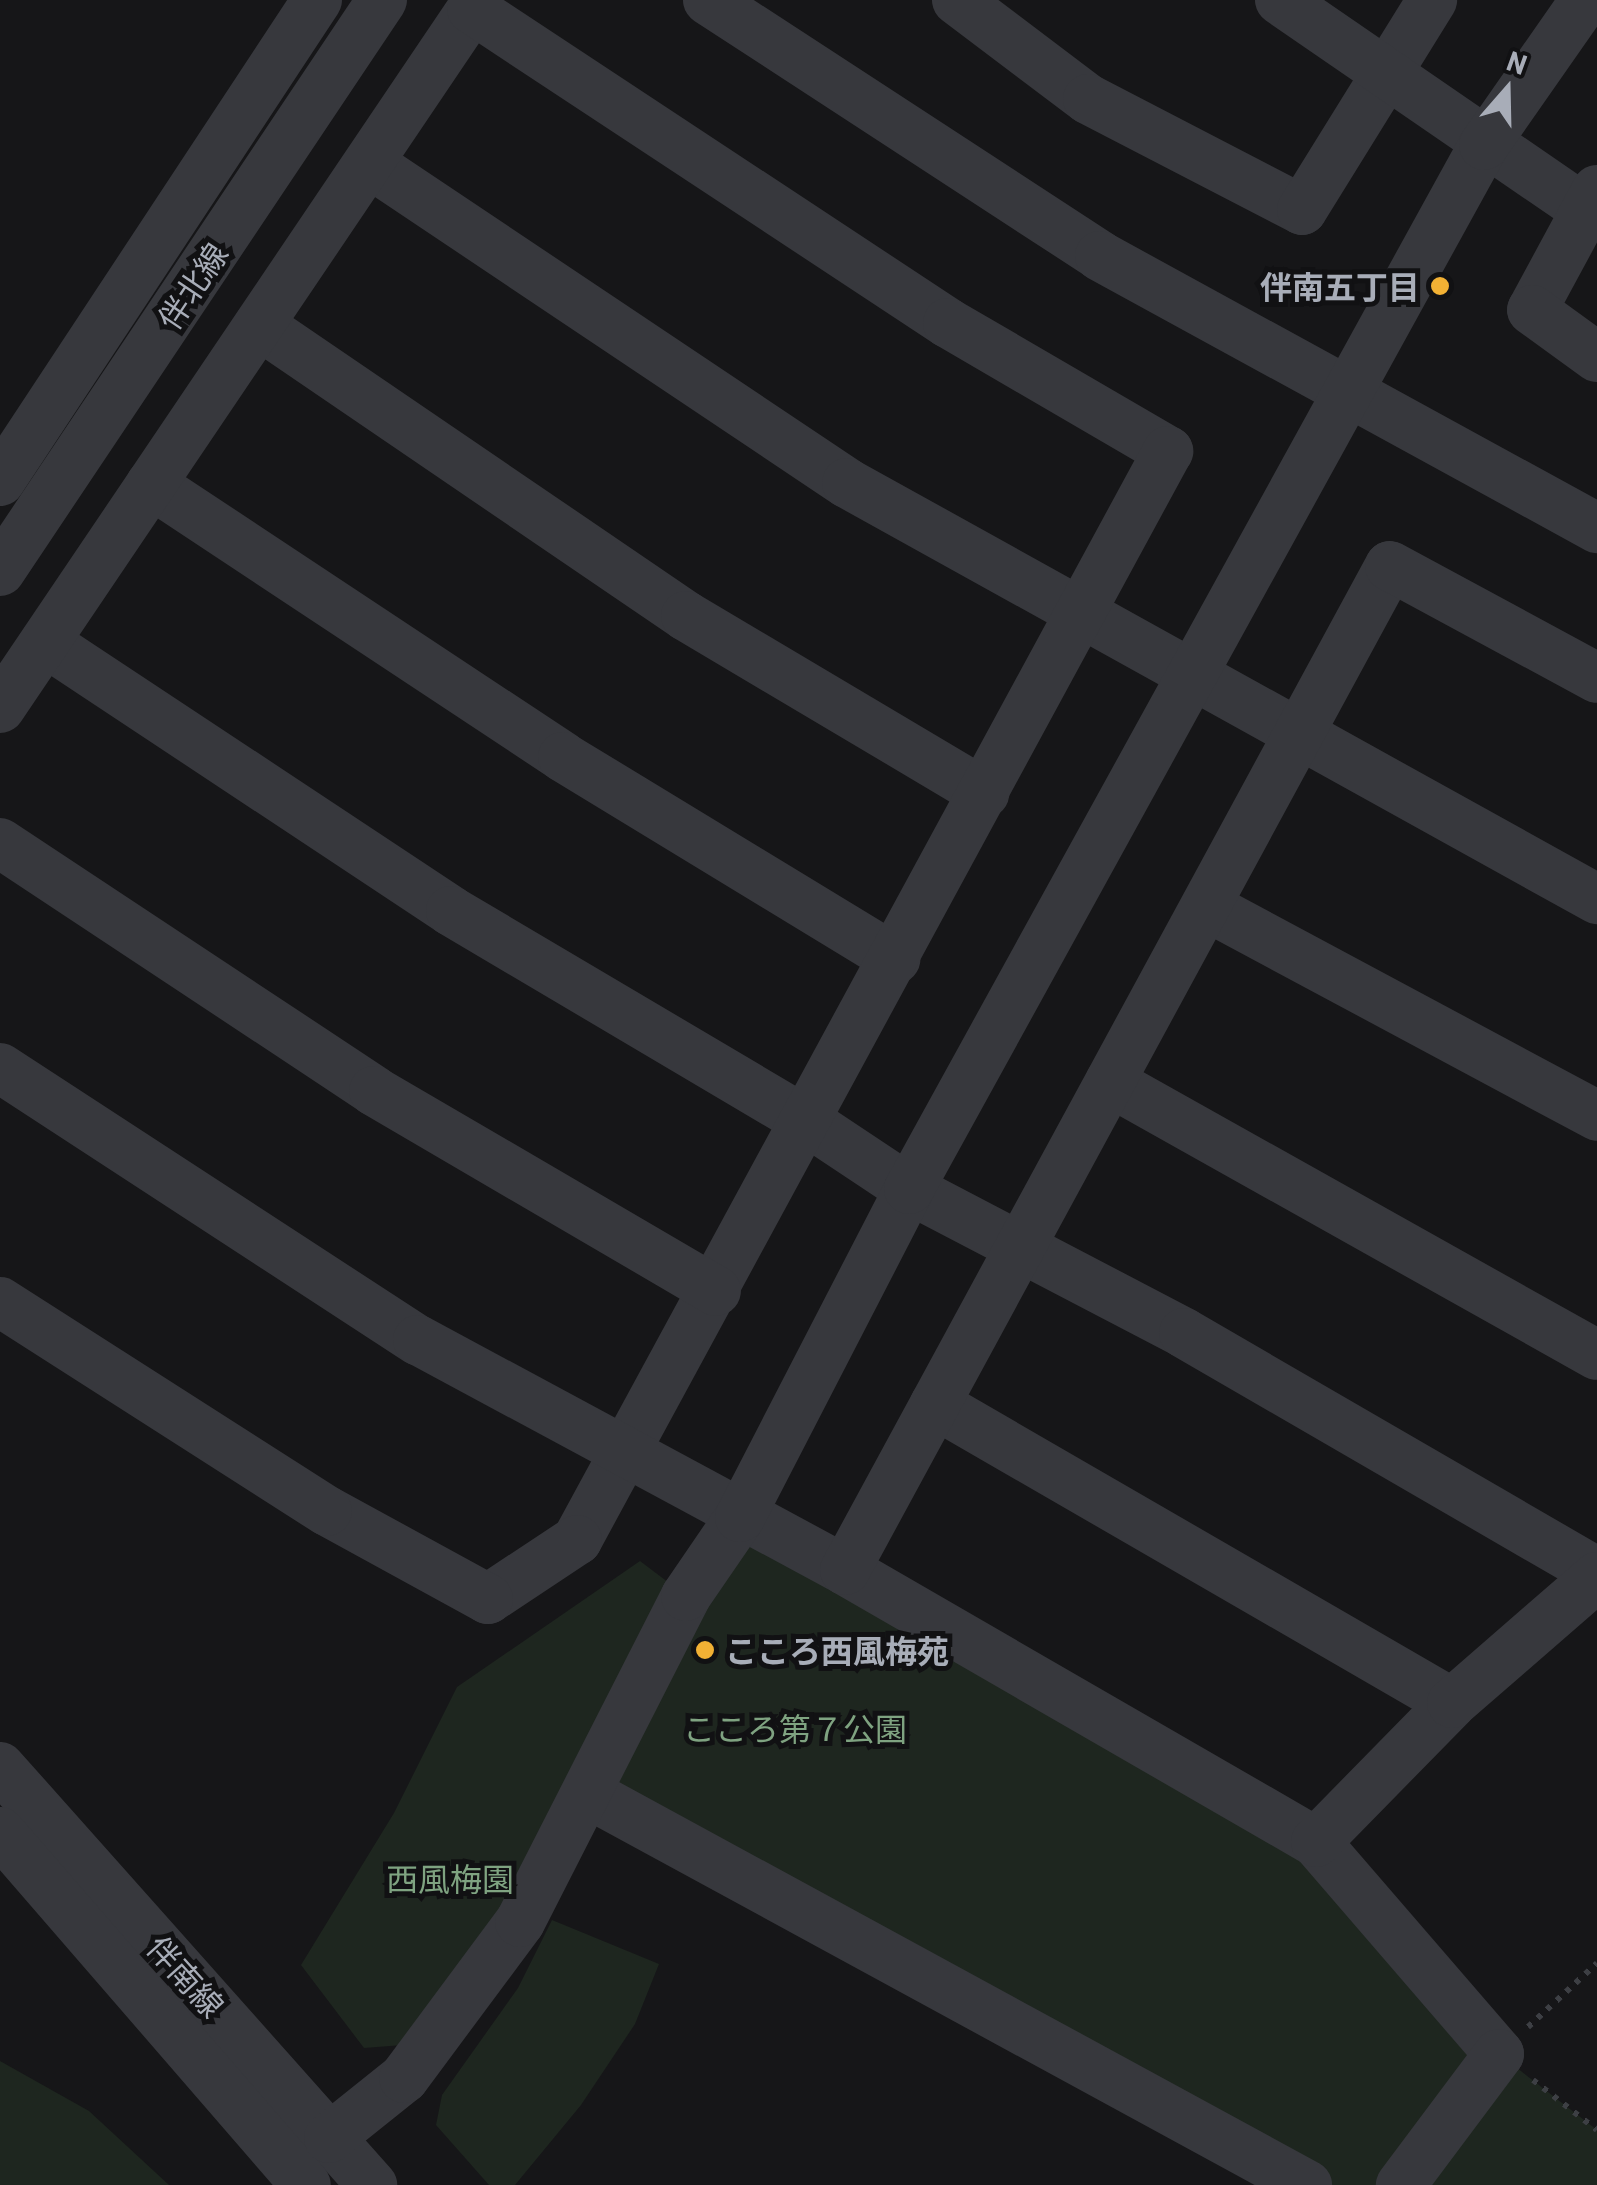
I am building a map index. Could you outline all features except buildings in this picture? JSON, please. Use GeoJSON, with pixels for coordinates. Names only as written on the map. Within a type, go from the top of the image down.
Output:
{"type":"FeatureCollection","features":[{"type":"Feature","properties":{"kind":"street","name":"伴北線"},"geometry":{"type":"LineString","coordinates":[[0,480],[317,0]]}},
{"type":"Feature","properties":{"kind":"street","name":"伴北線"},"geometry":{"type":"LineString","coordinates":[[0,571],[382,0]]}},
{"type":"Feature","properties":{"kind":"street"},"geometry":{"type":"LineString","coordinates":[[708,0],[1008,200],[1350,394],[1597,528]]}},
{"type":"Feature","properties":{"kind":"street"},"geometry":{"type":"LineString","coordinates":[[957,0],[1088,98],[1302,210],[1432,0]]}},
{"type":"Feature","properties":{"kind":"street"},"geometry":{"type":"LineString","coordinates":[[1280,0],[1484,145],[1590,199],[1532,310],[1597,357]]}},
{"type":"Feature","properties":{"kind":"street"},"geometry":{"type":"LineString","coordinates":[[329,2138],[404,2078],[520,1922],[686,1596],[740,1517],[909,1189],[1194,680],[1484,145],[1585,0]]}},
{"type":"Feature","properties":{"kind":"street"},"geometry":{"type":"LineString","coordinates":[[0,708],[472,9],[948,323],[1168,451],[628,1456],[577,1540],[488,1599],[327,1511],[0,1302]]}},
{"type":"Feature","properties":{"kind":"street"},"geometry":{"type":"LineString","coordinates":[[369,163],[847,483],[1298,738],[1597,899]]}},
{"type":"Feature","properties":{"kind":"street"},"geometry":{"type":"LineString","coordinates":[[259,326],[686,616],[984,794]]}},
{"type":"Feature","properties":{"kind":"street"},"geometry":{"type":"LineString","coordinates":[[152,484],[562,757],[895,959]]}},
{"type":"Feature","properties":{"kind":"street"},"geometry":{"type":"LineString","coordinates":[[845,1570],[1390,566],[1597,678]]}},
{"type":"Feature","properties":{"kind":"street"},"geometry":{"type":"LineString","coordinates":[[45,642],[451,911],[808,1122],[909,1189],[1201,1342],[1597,1575],[1452,1702],[1316,1842]]}},
{"type":"Feature","properties":{"kind":"street"},"geometry":{"type":"LineString","coordinates":[[0,843],[374,1091],[716,1291]]}},
{"type":"Feature","properties":{"kind":"street"},"geometry":{"type":"LineString","coordinates":[[1206,906],[1597,1116]]}},
{"type":"Feature","properties":{"kind":"street"},"geometry":{"type":"LineString","coordinates":[[0,1068],[418,1340],[740,1517],[845,1570],[1316,1842],[1499,2054],[1400,2185]]}},
{"type":"Feature","properties":{"kind":"street"},"geometry":{"type":"LineString","coordinates":[[1110,1082],[1597,1355]]}},
{"type":"Feature","properties":{"kind":"street"},"geometry":{"type":"LineString","coordinates":[[935,1404],[1452,1702]]}},
{"type":"Feature","properties":{"kind":"street","name":"伴南線"},"geometry":{"type":"LineString","coordinates":[[0,1767],[372,2185]]}},
{"type":"Feature","properties":{"kind":"street"},"geometry":{"type":"LineString","coordinates":[[587,1792],[1308,2185]]}},
{"type":"Feature","properties":{"kind":"street","name":"伴南線"},"geometry":{"type":"LineString","coordinates":[[0,1832],[306,2185]]}},
{"type":"Feature","properties":{"kind":"path"},"geometry":{"type":"LineString","coordinates":[[1597,1963],[1499,2054],[1597,2130]]}},
{"type":"Feature","properties":{"kind":"green space","name":"こころ第７公園"},"geometry":{"type":"Polygon","coordinates":[[[740,1517],[1316,1842],[1499,2054],[1597,2130],[1597,2185],[1307,2185],[587,1793],[429,2043],[364,2048],[301,1965],[394,1813],[457,1687],[640,1561],[685,1595],[740,1517]]]}},
{"type":"Feature","properties":{"kind":"green space","name":"西風梅園"},"geometry":{"type":"Polygon","coordinates":[[[552,1920],[659,1964],[635,2024],[581,2105],[515,2185],[489,2185],[436,2125],[442,2095],[518,1988],[552,1920]]]}},
{"type":"Feature","properties":{"kind":"green space"},"geometry":{"type":"Polygon","coordinates":[[[0,2061],[89,2111],[169,2185],[0,2185],[0,2061]]]}},
{"type":"Feature","properties":{"kind":"place","name":"伴南五丁目"},"geometry":{"type":"Point","coordinates":[1440,286]}},
{"type":"Feature","properties":{"kind":"place","name":"こころ西風梅苑"},"geometry":{"type":"Point","coordinates":[705,1650]}}]}
